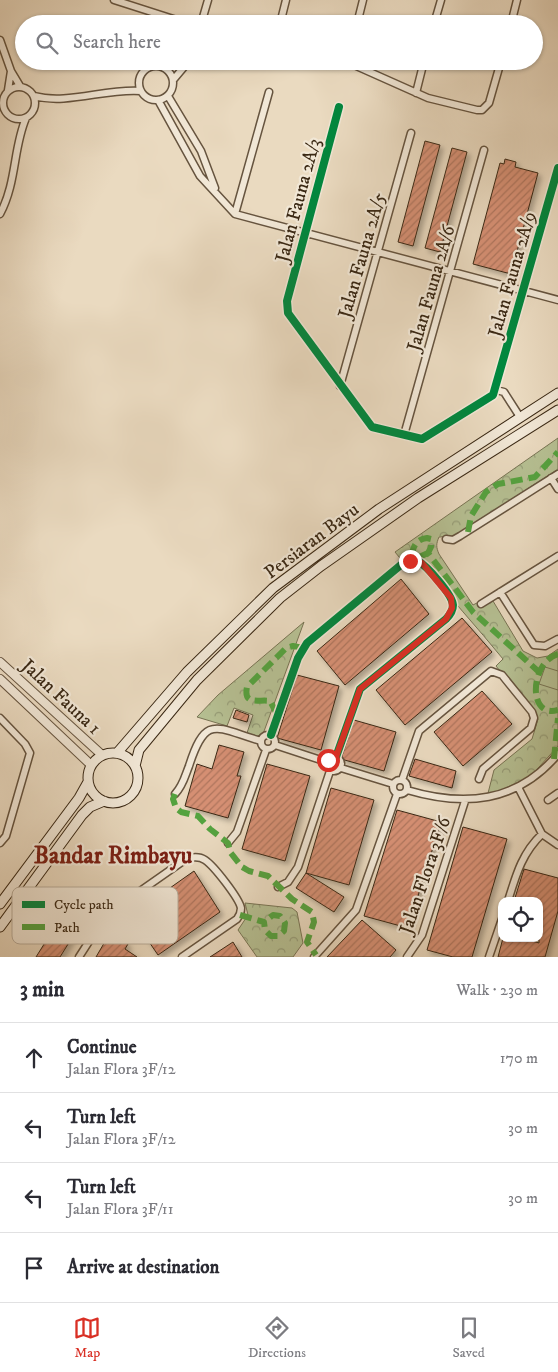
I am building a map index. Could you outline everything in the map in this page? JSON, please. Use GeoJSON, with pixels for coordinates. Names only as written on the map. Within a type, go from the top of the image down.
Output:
{"type":"FeatureCollection","features":[{"type":"Feature","properties":{"kind":"main road","name":"Persiaran Bayu"},"geometry":{"type":"LineString","coordinates":[[117,753],[186,672],[273,588],[386,504],[558,393]]}},
{"type":"Feature","properties":{"kind":"main road","name":"Persiaran Bayu"},"geometry":{"type":"LineString","coordinates":[[135,766],[139,750],[197,680],[280,598],[321,566],[418,498],[558,410]]}},
{"type":"Feature","properties":{"kind":"main road"},"geometry":{"type":"LineString","coordinates":[[13,887],[76,803],[88,782],[91,766],[102,755],[117,753],[130,759],[135,766],[137,783],[128,797],[112,803],[104,801],[91,790],[88,782]]}},
{"type":"Feature","properties":{"kind":"main road"},"geometry":{"type":"LineString","coordinates":[[29,887],[82,815],[90,808],[104,801]]}},
{"type":"Feature","properties":{"kind":"main road"},"geometry":{"type":"LineString","coordinates":[[0,904],[12,888]]}},
{"type":"Feature","properties":{"kind":"main road"},"geometry":{"type":"LineString","coordinates":[[0,927],[12,911]]}},
{"type":"Feature","properties":{"kind":"street"},"geometry":{"type":"LineString","coordinates":[[114,0],[130,2],[165,15]]}},
{"type":"Feature","properties":{"kind":"street"},"geometry":{"type":"LineString","coordinates":[[204,15],[208,0]]}},
{"type":"Feature","properties":{"kind":"street"},"geometry":{"type":"LineString","coordinates":[[282,15],[286,0]]}},
{"type":"Feature","properties":{"kind":"street"},"geometry":{"type":"LineString","coordinates":[[359,15],[363,0]]}},
{"type":"Feature","properties":{"kind":"street"},"geometry":{"type":"LineString","coordinates":[[437,15],[441,0]]}},
{"type":"Feature","properties":{"kind":"street"},"geometry":{"type":"LineString","coordinates":[[514,15],[518,0]]}},
{"type":"Feature","properties":{"kind":"street"},"geometry":{"type":"LineString","coordinates":[[0,40],[11,71],[20,86],[28,89],[34,96],[48,100]]}},
{"type":"Feature","properties":{"kind":"street"},"geometry":{"type":"LineString","coordinates":[[147,70],[142,74],[140,80],[141,91],[148,98],[158,100],[168,96],[173,86],[173,80],[168,70]]}},
{"type":"Feature","properties":{"kind":"street"},"geometry":{"type":"LineString","coordinates":[[173,80],[181,70]]}},
{"type":"Feature","properties":{"kind":"street"},"geometry":{"type":"LineString","coordinates":[[366,70],[416,93],[477,110],[486,108],[498,70]]}},
{"type":"Feature","properties":{"kind":"street"},"geometry":{"type":"LineString","coordinates":[[416,93],[422,70]]}},
{"type":"Feature","properties":{"kind":"street"},"geometry":{"type":"LineString","coordinates":[[11,71],[8,90],[3,97],[3,106],[6,114],[13,118],[26,118]]}},
{"type":"Feature","properties":{"kind":"street"},"geometry":{"type":"LineString","coordinates":[[126,90],[140,80]]}},
{"type":"Feature","properties":{"kind":"street"},"geometry":{"type":"LineString","coordinates":[[8,90],[20,86]]}},
{"type":"Feature","properties":{"kind":"street"},"geometry":{"type":"LineString","coordinates":[[0,214],[7,200],[20,132],[26,118],[34,108],[48,100],[126,90],[141,91]]}},
{"type":"Feature","properties":{"kind":"street"},"geometry":{"type":"LineString","coordinates":[[235,214],[269,92]]}},
{"type":"Feature","properties":{"kind":"street"},"geometry":{"type":"LineString","coordinates":[[34,96],[34,108]]}},
{"type":"Feature","properties":{"kind":"street"},"geometry":{"type":"LineString","coordinates":[[168,96],[200,151],[216,192]]}},
{"type":"Feature","properties":{"kind":"street"},"geometry":{"type":"LineString","coordinates":[[158,100],[200,176],[235,214],[558,300]]}},
{"type":"Feature","properties":{"kind":"street","name":"Jalan Fauna 2A/3"},"geometry":{"type":"LineString","coordinates":[[339,107],[287,301],[288,313],[340,386]]}},
{"type":"Feature","properties":{"kind":"street"},"geometry":{"type":"LineString","coordinates":[[13,118],[20,132]]}},
{"type":"Feature","properties":{"kind":"street","name":"Jalan Fauna 2A/5"},"geometry":{"type":"LineString","coordinates":[[340,386],[411,133]]}},
{"type":"Feature","properties":{"kind":"street","name":"Jalan Fauna 2A/6"},"geometry":{"type":"LineString","coordinates":[[404,435],[484,150]]}},
{"type":"Feature","properties":{"kind":"street","name":"Jalan Fauna 2A/9"},"geometry":{"type":"LineString","coordinates":[[496,390],[558,168]]}},
{"type":"Feature","properties":{"kind":"street"},"geometry":{"type":"LineString","coordinates":[[340,386],[372,427],[422,439],[489,398],[496,390],[504,392],[520,417]]}},
{"type":"Feature","properties":{"kind":"street"},"geometry":{"type":"LineString","coordinates":[[446,539],[456,539],[558,474]]}},
{"type":"Feature","properties":{"kind":"street"},"geometry":{"type":"LineString","coordinates":[[551,478],[558,489]]}},
{"type":"Feature","properties":{"kind":"street"},"geometry":{"type":"LineString","coordinates":[[481,604],[558,556]]}},
{"type":"Feature","properties":{"kind":"street"},"geometry":{"type":"LineString","coordinates":[[270,735],[298,658],[307,643],[406,562],[418,561],[438,581],[452,601],[450,614],[360,689],[336,757]]}},
{"type":"Feature","properties":{"kind":"street"},"geometry":{"type":"LineString","coordinates":[[500,592],[534,646],[545,646],[558,639]]}},
{"type":"Feature","properties":{"kind":"street","name":"Jalan Fauna 1"},"geometry":{"type":"LineString","coordinates":[[0,662],[102,755]]}},
{"type":"Feature","properties":{"kind":"street"},"geometry":{"type":"LineString","coordinates":[[402,780],[419,731],[491,672],[502,675],[532,712],[534,718],[531,728],[483,769],[479,779]]}},
{"type":"Feature","properties":{"kind":"street"},"geometry":{"type":"LineString","coordinates":[[0,679],[91,766]]}},
{"type":"Feature","properties":{"kind":"street"},"geometry":{"type":"LineString","coordinates":[[0,718],[25,744],[30,753],[6,836],[0,843]]}},
{"type":"Feature","properties":{"kind":"street"},"geometry":{"type":"LineString","coordinates":[[175,794],[183,784],[200,739],[207,730],[217,728],[261,742]]}},
{"type":"Feature","properties":{"kind":"street"},"geometry":{"type":"LineString","coordinates":[[261,742],[265,736],[270,735]]}},
{"type":"Feature","properties":{"kind":"street"},"geometry":{"type":"LineString","coordinates":[[266,750],[273,749],[275,745],[274,738],[270,735]]}},
{"type":"Feature","properties":{"kind":"street"},"geometry":{"type":"LineString","coordinates":[[261,742],[262,747],[266,750]]}},
{"type":"Feature","properties":{"kind":"street"},"geometry":{"type":"LineString","coordinates":[[275,745],[327,762]]}},
{"type":"Feature","properties":{"kind":"street"},"geometry":{"type":"LineString","coordinates":[[228,842],[237,832],[266,750]]}},
{"type":"Feature","properties":{"kind":"street"},"geometry":{"type":"LineString","coordinates":[[407,790],[440,798],[465,801],[491,797],[518,787],[540,773],[558,754]]}},
{"type":"Feature","properties":{"kind":"street"},"geometry":{"type":"LineString","coordinates":[[336,757],[330,758],[327,762],[327,768],[330,771],[336,772],[341,768]]}},
{"type":"Feature","properties":{"kind":"street"},"geometry":{"type":"LineString","coordinates":[[336,757],[340,760],[341,768]]}},
{"type":"Feature","properties":{"kind":"street"},"geometry":{"type":"LineString","coordinates":[[341,768],[393,784]]}},
{"type":"Feature","properties":{"kind":"street"},"geometry":{"type":"LineString","coordinates":[[278,887],[288,882],[298,867],[330,771]]}},
{"type":"Feature","properties":{"kind":"street"},"geometry":{"type":"LineString","coordinates":[[402,780],[397,780],[393,784],[393,790],[397,794],[403,794],[407,790]]}},
{"type":"Feature","properties":{"kind":"street"},"geometry":{"type":"LineString","coordinates":[[402,780],[406,784],[407,790]]}},
{"type":"Feature","properties":{"kind":"street"},"geometry":{"type":"LineString","coordinates":[[518,787],[542,834],[558,845]]}},
{"type":"Feature","properties":{"kind":"street"},"geometry":{"type":"LineString","coordinates":[[548,800],[558,793]]}},
{"type":"Feature","properties":{"kind":"street"},"geometry":{"type":"LineString","coordinates":[[314,957],[356,910],[397,794]]}},
{"type":"Feature","properties":{"kind":"street","name":"Jalan Flora 3F/6"},"geometry":{"type":"LineString","coordinates":[[407,957],[422,935],[465,801]]}},
{"type":"Feature","properties":{"kind":"street"},"geometry":{"type":"LineString","coordinates":[[509,897],[523,856],[529,846],[542,834]]}},
{"type":"Feature","properties":{"kind":"street"},"geometry":{"type":"LineString","coordinates":[[145,887],[186,859],[195,857],[205,860],[238,901],[240,916],[182,957]]}},
{"type":"Feature","properties":{"kind":"street"},"geometry":{"type":"LineString","coordinates":[[489,957],[498,931]]}},
{"type":"Feature","properties":{"kind":"street"},"geometry":{"type":"LineString","coordinates":[[79,957],[88,944]]}},
{"type":"Feature","properties":{"kind":"green space"},"geometry":{"type":"Polygon","coordinates":[[[558,438],[558,469],[455,536],[439,537],[437,544],[439,554],[473,605],[490,596],[523,651],[537,658],[548,656],[558,649],[558,746],[531,776],[487,797],[494,770],[532,739],[538,719],[496,666],[503,659],[423,564],[404,563],[395,552],[558,438]]]}},
{"type":"Feature","properties":{"kind":"green space"},"geometry":{"type":"Polygon","coordinates":[[[304,622],[263,734],[257,736],[247,733],[253,715],[234,708],[227,726],[197,717],[218,695],[304,622]]]}},
{"type":"Feature","properties":{"kind":"green space"},"geometry":{"type":"Polygon","coordinates":[[[545,667],[558,671],[558,690],[539,684],[545,667]]]}},
{"type":"Feature","properties":{"kind":"green space"},"geometry":{"type":"Polygon","coordinates":[[[245,903],[292,908],[297,912],[303,943],[293,957],[257,957],[238,930],[248,915],[245,903]]]}},
{"type":"Feature","properties":{"kind":"building"},"geometry":{"type":"Polygon","coordinates":[[[425,141],[440,145],[413,246],[398,242],[425,141]]]}},
{"type":"Feature","properties":{"kind":"building"},"geometry":{"type":"Polygon","coordinates":[[[452,148],[467,152],[440,252],[425,248],[452,148]]]}},
{"type":"Feature","properties":{"kind":"building"},"geometry":{"type":"Polygon","coordinates":[[[505,159],[516,162],[515,167],[538,173],[511,274],[473,264],[500,163],[504,164],[505,159]]]}},
{"type":"Feature","properties":{"kind":"building"},"geometry":{"type":"Polygon","coordinates":[[[401,579],[429,614],[345,685],[317,651],[401,579]]]}},
{"type":"Feature","properties":{"kind":"building"},"geometry":{"type":"Polygon","coordinates":[[[462,618],[492,652],[405,725],[376,690],[462,618]]]}},
{"type":"Feature","properties":{"kind":"building"},"geometry":{"type":"Polygon","coordinates":[[[297,675],[339,686],[321,750],[277,738],[297,675]]]}},
{"type":"Feature","properties":{"kind":"building"},"geometry":{"type":"Polygon","coordinates":[[[482,691],[512,724],[463,766],[434,732],[482,691]]]}},
{"type":"Feature","properties":{"kind":"building"},"geometry":{"type":"Polygon","coordinates":[[[236,710],[249,715],[247,722],[233,718],[236,710]]]}},
{"type":"Feature","properties":{"kind":"building"},"geometry":{"type":"Polygon","coordinates":[[[354,720],[396,732],[384,771],[341,759],[354,720]]]}},
{"type":"Feature","properties":{"kind":"building"},"geometry":{"type":"Polygon","coordinates":[[[219,745],[244,752],[237,776],[241,776],[228,818],[185,806],[197,764],[212,769],[219,745]]]}},
{"type":"Feature","properties":{"kind":"building"},"geometry":{"type":"Polygon","coordinates":[[[415,759],[456,771],[452,788],[409,776],[415,759]]]}},
{"type":"Feature","properties":{"kind":"building"},"geometry":{"type":"Polygon","coordinates":[[[267,764],[310,776],[285,861],[242,849],[267,764]]]}},
{"type":"Feature","properties":{"kind":"building"},"geometry":{"type":"Polygon","coordinates":[[[331,788],[374,800],[349,885],[306,873],[331,788]]]}},
{"type":"Feature","properties":{"kind":"building"},"geometry":{"type":"Polygon","coordinates":[[[397,810],[441,822],[408,928],[364,916],[397,810]]]}},
{"type":"Feature","properties":{"kind":"building"},"geometry":{"type":"Polygon","coordinates":[[[463,827],[507,839],[472,957],[453,957],[427,950],[463,827]]]}},
{"type":"Feature","properties":{"kind":"building"},"geometry":{"type":"Polygon","coordinates":[[[524,869],[558,878],[558,911],[545,957],[498,957],[502,942],[543,942],[543,897],[515,897],[524,869]]]}},
{"type":"Feature","properties":{"kind":"building"},"geometry":{"type":"Polygon","coordinates":[[[194,871],[220,912],[178,941],[178,887],[171,887],[194,871]]]}},
{"type":"Feature","properties":{"kind":"building"},"geometry":{"type":"Polygon","coordinates":[[[306,873],[344,897],[334,912],[296,888],[306,873]]]}},
{"type":"Feature","properties":{"kind":"building"},"geometry":{"type":"Polygon","coordinates":[[[362,920],[396,950],[390,957],[327,957],[362,920]]]}},
{"type":"Feature","properties":{"kind":"building"},"geometry":{"type":"Polygon","coordinates":[[[233,942],[242,957],[210,957],[233,942]]]}},
{"type":"Feature","properties":{"kind":"building"},"geometry":{"type":"Polygon","coordinates":[[[44,944],[68,944],[60,957],[36,957],[44,944]]]}},
{"type":"Feature","properties":{"kind":"building"},"geometry":{"type":"Polygon","coordinates":[[[104,944],[128,944],[125,949],[137,957],[96,957],[104,944]]]}},
{"type":"Feature","properties":{"kind":"building"},"geometry":{"type":"Polygon","coordinates":[[[150,944],[174,944],[158,955],[150,944]]]}},
{"type":"Feature","properties":{"kind":"marked path"},"geometry":{"type":"LineString","coordinates":[[468,532],[471,516],[486,492],[498,484],[535,477],[558,452]]}},
{"type":"Feature","properties":{"kind":"marked path"},"geometry":{"type":"LineString","coordinates":[[428,553],[415,559],[412,553],[419,541],[427,538],[431,539],[431,547],[428,553],[473,612],[539,672]]}},
{"type":"Feature","properties":{"kind":"marked path"},"geometry":{"type":"LineString","coordinates":[[277,714],[270,701],[253,700],[247,697],[247,687],[286,648],[293,646],[304,648]]}},
{"type":"Feature","properties":{"kind":"marked path"},"geometry":{"type":"LineString","coordinates":[[558,654],[549,659],[542,667],[536,688],[537,698],[541,706],[548,711],[558,710]]}},
{"type":"Feature","properties":{"kind":"marked path"},"geometry":{"type":"LineString","coordinates":[[554,759],[558,718]]}},
{"type":"Feature","properties":{"kind":"marked path"},"geometry":{"type":"LineString","coordinates":[[175,794],[173,799],[176,808],[181,812],[198,816],[210,829],[228,843],[230,852],[242,867],[268,876],[292,899],[312,912],[314,922],[307,942],[316,955]]}},
{"type":"Feature","properties":{"kind":"marked path"},"geometry":{"type":"LineString","coordinates":[[240,915],[264,922],[265,930],[271,936],[278,936],[284,931],[285,923],[280,916],[273,915],[264,922]]}},
{"type":"Feature","properties":{"kind":"cycle path"},"geometry":{"type":"LineString","coordinates":[[339,107],[287,301],[288,313],[372,427],[422,439],[493,395],[558,168]]}},
{"type":"Feature","properties":{"kind":"cycle path"},"geometry":{"type":"LineString","coordinates":[[271,735],[298,658],[307,643],[402,564],[418,561],[433,574],[444,588],[452,600],[452,611],[446,619],[360,689],[336,757]]}},
{"type":"Feature","properties":{"kind":"district","name":"Bandar Rimbayu"},"geometry":{"type":"Point","coordinates":[113,855]}},
{"type":"Feature","properties":{"kind":"route"},"geometry":{"type":"LineString","coordinates":[[328,760],[336,757],[360,689],[449,617],[452,611],[453,604],[451,598],[438,581],[422,563],[410,561]]}}]}
